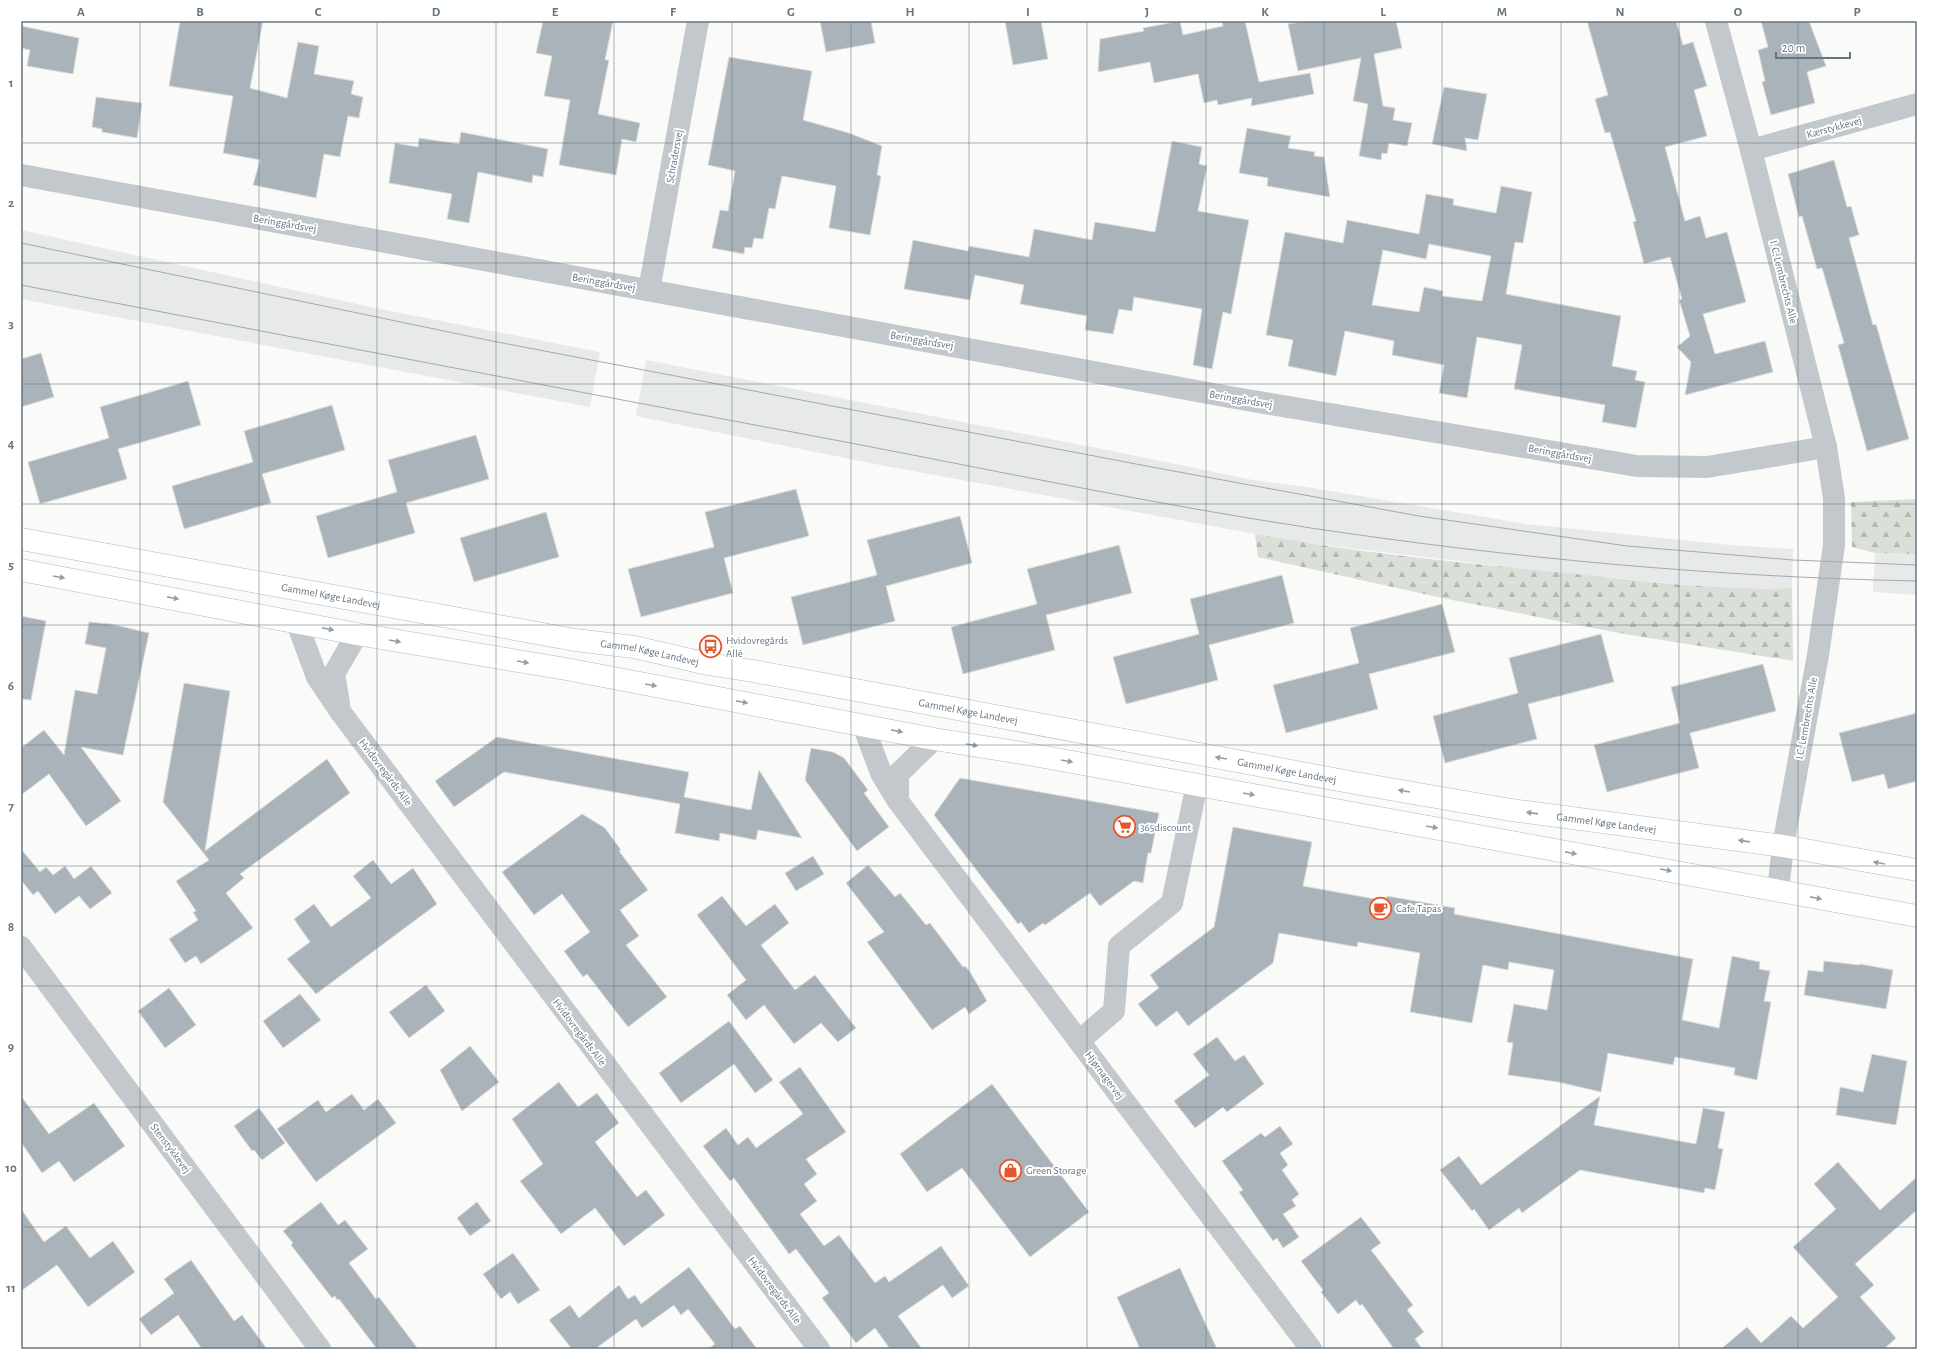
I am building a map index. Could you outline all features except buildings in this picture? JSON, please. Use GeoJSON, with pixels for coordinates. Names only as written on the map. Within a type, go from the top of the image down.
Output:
{"type":"FeatureCollection","features":[{"type":"Feature","properties":{"kind":"main road","name":"Gammel Køge Landevej"},"geometry":{"type":"LineString","coordinates":[[21,539],[575,640],[634,647],[708,664],[753,671],[1355,783],[1511,810],[1783,846],[1917,870]]}},
{"type":"Feature","properties":{"kind":"main road"},"geometry":{"type":"LineString","coordinates":[[21,570],[357,634],[573,671],[934,739],[1197,784],[1917,916]]}},
{"type":"Feature","properties":{"kind":"street","name":"Schradersvej"},"geometry":{"type":"LineString","coordinates":[[649,290],[698,21]]}},
{"type":"Feature","properties":{"kind":"street","name":"I. C. Lembrechts Alle"},"geometry":{"type":"LineString","coordinates":[[1716,21],[1751,150],[1826,447],[1834,498],[1834,546]]}},
{"type":"Feature","properties":{"kind":"street","name":"Kærstykkevej"},"geometry":{"type":"LineString","coordinates":[[1751,150],[1917,104]]}},
{"type":"Feature","properties":{"kind":"street","name":"Beringgårdsvej"},"geometry":{"type":"LineString","coordinates":[[21,175],[1235,398],[1637,466],[1707,467],[1826,447]]}},
{"type":"Feature","properties":{"kind":"street","name":"I.C. Lembrechts Alle"},"geometry":{"type":"LineString","coordinates":[[1778,890],[1783,846],[1818,655],[1834,546]]}},
{"type":"Feature","properties":{"kind":"street","name":"Hvidovregårds Alle"},"geometry":{"type":"LineString","coordinates":[[297,623],[317,676],[342,714],[819,1349]]}},
{"type":"Feature","properties":{"kind":"street","name":"Hvidovregårds Alle"},"geometry":{"type":"LineString","coordinates":[[342,714],[336,694],[334,674],[357,634]]}},
{"type":"Feature","properties":{"kind":"street","name":"Hjørnagervej"},"geometry":{"type":"LineString","coordinates":[[863,725],[880,773],[898,801],[1311,1349]]}},
{"type":"Feature","properties":{"kind":"street"},"geometry":{"type":"LineString","coordinates":[[898,801],[898,774],[934,739]]}},
{"type":"Feature","properties":{"kind":"street"},"geometry":{"type":"LineString","coordinates":[[1079,1041],[1114,1012],[1119,946],[1172,903],[1197,784]]}},
{"type":"Feature","properties":{"kind":"street","name":"Stenstykkevej"},"geometry":{"type":"LineString","coordinates":[[21,947],[320,1349]]}},
{"type":"Feature","properties":{"kind":"shaded area"},"geometry":{"type":"Polygon","coordinates":[[[21,230],[380,309],[600,352],[590,407],[21,299],[21,230]]]}},
{"type":"Feature","properties":{"kind":"shaded area"},"geometry":{"type":"Polygon","coordinates":[[[646,360],[1253,480],[1313,488],[1526,524],[1730,545],[1793,549],[1792,588],[1726,589],[1525,569],[1299,542],[880,465],[636,416],[646,360]]]}},
{"type":"Feature","properties":{"kind":"shaded area"},"geometry":{"type":"Polygon","coordinates":[[[1875,553],[1917,554],[1917,595],[1873,592],[1875,553]]]}},
{"type":"Feature","properties":{"kind":"green space"},"geometry":{"type":"Polygon","coordinates":[[[1917,499],[1917,554],[1875,553],[1852,547],[1851,502],[1917,499]]]}},
{"type":"Feature","properties":{"kind":"green space"},"geometry":{"type":"Polygon","coordinates":[[[1255,534],[1333,547],[1411,557],[1652,582],[1708,587],[1764,589],[1792,588],[1793,661],[1619,633],[1442,598],[1258,557],[1255,534]]]}},
{"type":"Feature","properties":{"kind":"tram line"},"geometry":{"type":"LineString","coordinates":[[21,243],[492,341],[1157,468],[1419,516],[1627,546],[1793,560],[1917,565]]}},
{"type":"Feature","properties":{"kind":"tram line"},"geometry":{"type":"LineString","coordinates":[[21,285],[1083,488],[1311,528],[1386,539],[1538,557],[1613,564],[1765,575],[1917,581]]}},
{"type":"Feature","properties":{"kind":"place","name":"Hvidovregårds Allé"},"geometry":{"type":"Point","coordinates":[711,646]}},
{"type":"Feature","properties":{"kind":"place","name":"365discount"},"geometry":{"type":"Point","coordinates":[1125,827]}},
{"type":"Feature","properties":{"kind":"place","name":"Cafe Tapas"},"geometry":{"type":"Point","coordinates":[1381,908]}},
{"type":"Feature","properties":{"kind":"place","name":"Green Storage"},"geometry":{"type":"Point","coordinates":[1011,1170]}}]}
